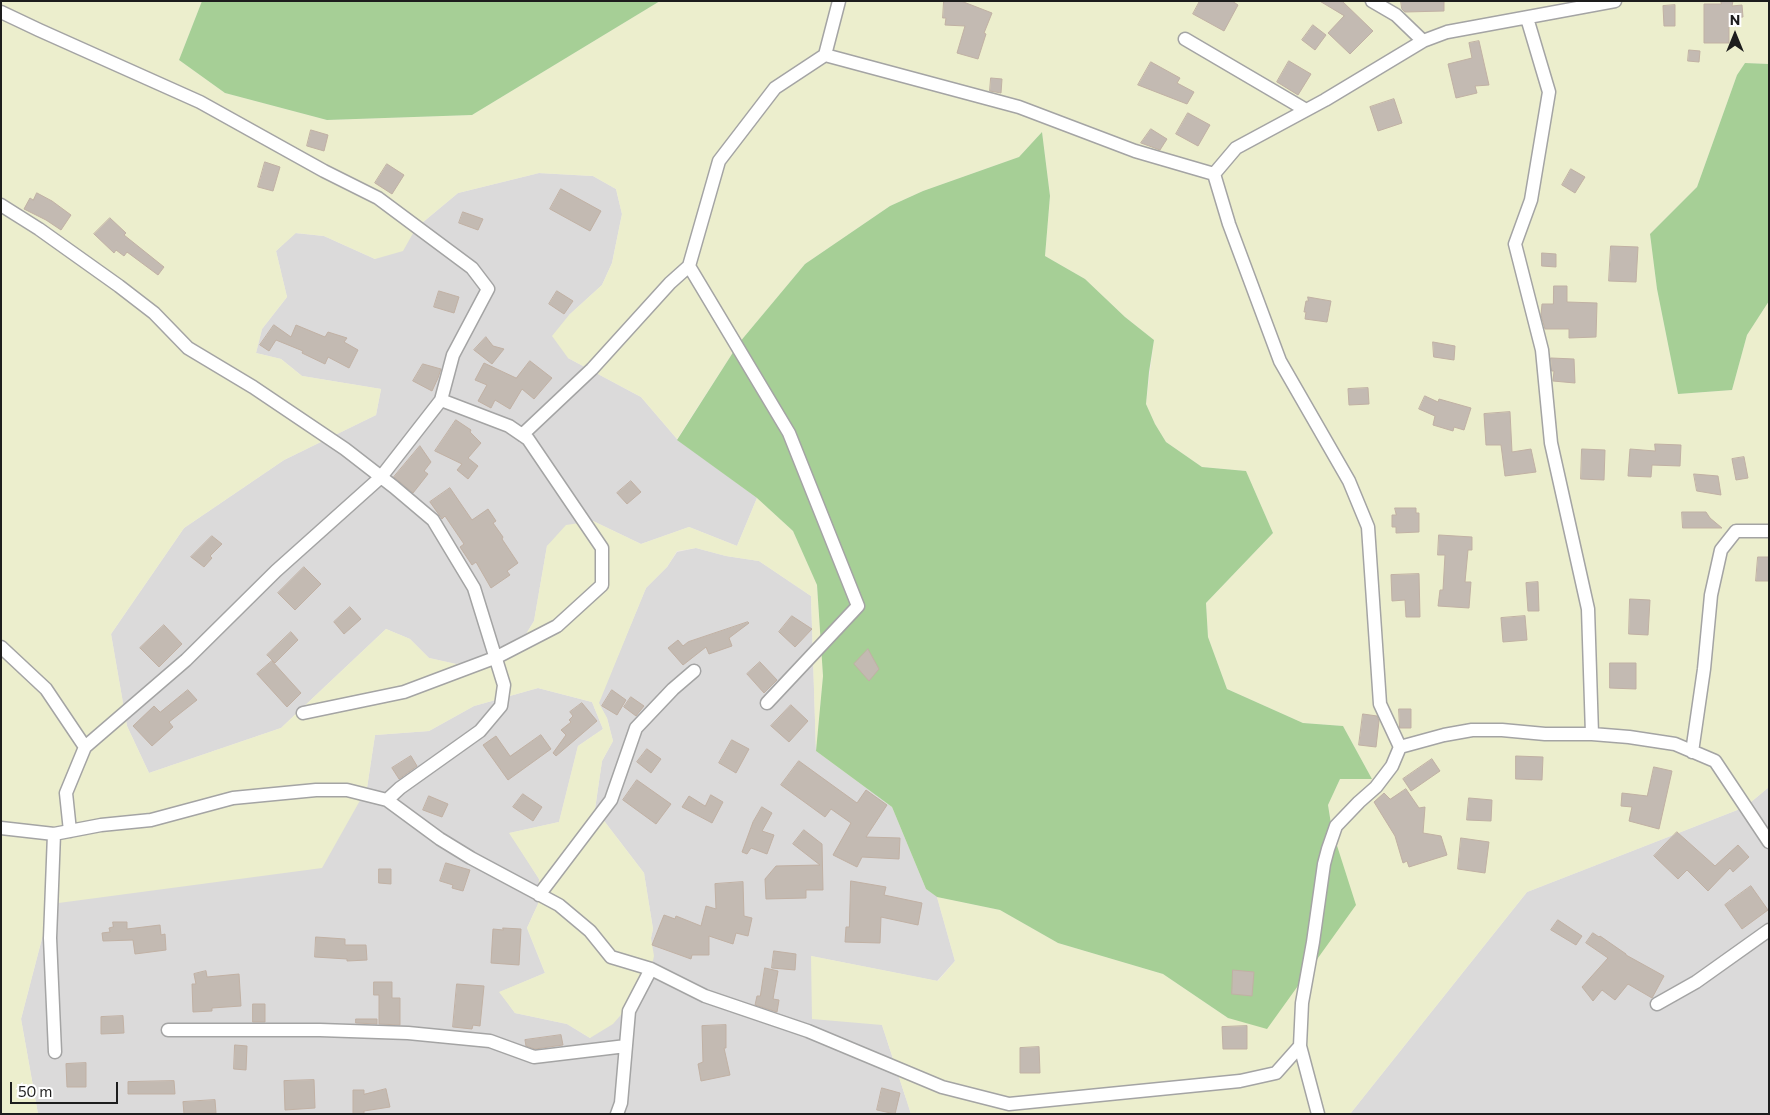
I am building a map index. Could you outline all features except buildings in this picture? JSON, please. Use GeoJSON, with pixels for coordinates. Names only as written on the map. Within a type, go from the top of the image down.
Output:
{"type":"FeatureCollection","features":[{"type":"Feature","properties":{"kind":"street"},"geometry":{"type":"LineString","coordinates":[[522,435],[592,369],[689,266],[719,161],[775,88],[825,55],[838,1]]}},
{"type":"Feature","properties":{"kind":"street"},"geometry":{"type":"LineString","coordinates":[[1372,1],[1396,15],[1423,41]]}},
{"type":"Feature","properties":{"kind":"street"},"geometry":{"type":"LineString","coordinates":[[1214,174],[1236,148],[1306,110],[1423,41],[1447,32],[1527,18],[1593,3],[1615,1]]}},
{"type":"Feature","properties":{"kind":"street"},"geometry":{"type":"LineString","coordinates":[[1,12],[200,102],[324,172],[378,198],[472,268],[488,289],[453,355],[441,400],[381,477],[276,570],[186,660],[86,747],[66,793],[70,831]]}},
{"type":"Feature","properties":{"kind":"street"},"geometry":{"type":"LineString","coordinates":[[1527,18],[1549,92],[1531,200],[1515,244],[1542,350],[1551,443],[1588,609],[1592,734]]}},
{"type":"Feature","properties":{"kind":"street"},"geometry":{"type":"LineString","coordinates":[[1185,38],[1306,110]]}},
{"type":"Feature","properties":{"kind":"street"},"geometry":{"type":"LineString","coordinates":[[825,55],[1019,107],[1135,150],[1214,174]]}},
{"type":"Feature","properties":{"kind":"street"},"geometry":{"type":"LineString","coordinates":[[1214,174],[1229,224],[1280,361],[1349,481],[1368,527],[1380,704],[1400,746],[1392,766],[1376,787],[1336,826],[1322,874],[1313,942],[1302,1003],[1300,1046],[1318,1114]]}},
{"type":"Feature","properties":{"kind":"street"},"geometry":{"type":"LineString","coordinates":[[1,205],[39,229],[119,286],[154,313],[188,348],[253,387],[345,450],[433,520],[474,588],[497,657],[504,685],[501,706],[480,731],[408,782],[387,800]]}},
{"type":"Feature","properties":{"kind":"street"},"geometry":{"type":"LineString","coordinates":[[689,266],[789,433],[858,606],[767,703]]}},
{"type":"Feature","properties":{"kind":"street"},"geometry":{"type":"LineString","coordinates":[[303,713],[404,692],[497,657],[557,626],[602,585],[602,548],[528,440],[509,426],[441,400]]}},
{"type":"Feature","properties":{"kind":"street"},"geometry":{"type":"LineString","coordinates":[[1692,752],[1704,668],[1711,594],[1722,550],[1736,531],[1769,531]]}},
{"type":"Feature","properties":{"kind":"street"},"geometry":{"type":"LineString","coordinates":[[1,647],[46,689],[86,747]]}},
{"type":"Feature","properties":{"kind":"street"},"geometry":{"type":"LineString","coordinates":[[540,895],[611,800],[636,728],[673,689],[694,671]]}},
{"type":"Feature","properties":{"kind":"street"},"geometry":{"type":"LineString","coordinates":[[1400,746],[1472,730],[1502,730],[1544,734],[1592,734],[1675,744],[1715,761],[1769,842]]}},
{"type":"Feature","properties":{"kind":"street"},"geometry":{"type":"LineString","coordinates":[[1,828],[54,834],[102,825],[151,820],[233,798],[316,790],[347,790],[387,800],[440,839],[471,858],[559,905],[590,931],[611,957],[650,969],[706,996],[808,1031],[942,1087],[1009,1104],[1240,1081],[1276,1073],[1300,1046]]}},
{"type":"Feature","properties":{"kind":"street"},"geometry":{"type":"LineString","coordinates":[[54,834],[50,938],[55,1052]]}},
{"type":"Feature","properties":{"kind":"street"},"geometry":{"type":"LineString","coordinates":[[1658,1004],[1696,982],[1769,930]]}},
{"type":"Feature","properties":{"kind":"street"},"geometry":{"type":"LineString","coordinates":[[617,1114],[621,1102],[629,1011],[650,969]]}},
{"type":"Feature","properties":{"kind":"street"},"geometry":{"type":"LineString","coordinates":[[168,1030],[320,1030],[408,1033],[490,1041],[534,1057],[626,1046]]}},
{"type":"Feature","properties":{"kind":"shaded area"},"geometry":{"type":"Polygon","coordinates":[[[539,173],[593,176],[616,189],[622,214],[612,263],[602,285],[569,315],[568,358],[641,397],[677,439],[757,498],[737,546],[689,527],[641,544],[593,521],[547,546],[534,621],[520,644],[497,657],[456,664],[429,658],[410,639],[386,629],[281,728],[149,773],[127,726],[111,634],[184,528],[284,460],[376,415],[381,389],[302,376],[281,359],[256,353],[262,329],[287,297],[276,251],[295,233],[324,236],[375,259],[458,193],[539,173]]]}},
{"type":"Feature","properties":{"kind":"shaded area"},"geometry":{"type":"Polygon","coordinates":[[[696,548],[726,556],[759,561],[811,596],[816,751],[892,807],[926,889],[937,897],[955,961],[937,981],[811,956],[882,1025],[911,1114],[38,1114],[21,1019],[51,904],[367,788],[375,735],[429,731],[474,706],[538,688],[592,702],[603,729],[578,746],[559,822],[510,833],[539,879],[538,904],[527,928],[545,973],[500,992],[515,1013],[567,1024],[590,1038],[651,938],[653,929],[644,873],[595,809],[602,761],[613,741],[607,718],[598,703],[646,588],[667,567],[677,552],[696,548]]]}},
{"type":"Feature","properties":{"kind":"shaded area"},"geometry":{"type":"Polygon","coordinates":[[[1769,787],[1769,1114],[1350,1114],[1527,892],[1745,807],[1769,787]]]}},
{"type":"Feature","properties":{"kind":"green space"},"geometry":{"type":"Polygon","coordinates":[[[1,1],[202,1],[179,60],[225,93],[327,120],[472,115],[660,1],[1769,1],[1769,64],[1745,63],[1737,75],[1697,187],[1650,234],[1657,289],[1678,394],[1732,390],[1747,335],[1769,301],[1769,787],[1745,807],[1527,892],[1350,1114],[911,1114],[882,1025],[812,1019],[811,956],[938,981],[955,961],[937,897],[1000,910],[1058,943],[1163,974],[1228,1018],[1332,830],[1328,805],[1340,779],[1372,779],[1343,726],[1303,723],[1227,689],[1208,637],[1206,603],[1273,533],[1246,471],[1202,467],[1166,442],[1146,404],[1154,340],[1125,317],[1085,279],[1045,256],[1050,196],[1042,132],[1019,157],[923,191],[890,206],[805,264],[739,343],[677,439],[641,397],[568,358],[552,336],[569,315],[602,285],[612,263],[622,214],[616,189],[593,176],[539,173],[458,193],[416,228],[403,251],[375,259],[324,236],[296,233],[276,251],[287,297],[262,329],[256,353],[281,359],[302,376],[381,389],[376,415],[284,460],[184,528],[111,634],[127,726],[149,773],[281,728],[386,629],[410,639],[429,658],[456,664],[497,657],[520,644],[534,621],[547,546],[566,525],[593,521],[641,544],[689,527],[737,546],[757,498],[793,531],[817,585],[823,676],[816,751],[811,596],[759,561],[726,556],[696,548],[677,551],[667,567],[646,588],[599,703],[607,718],[613,741],[602,761],[595,809],[644,873],[653,929],[651,938],[654,956],[651,969],[632,1002],[613,1024],[590,1038],[567,1024],[515,1013],[499,992],[545,973],[527,928],[538,904],[539,879],[509,833],[559,822],[578,746],[603,729],[592,702],[538,688],[474,706],[429,731],[375,735],[367,788],[322,868],[51,904],[21,1019],[38,1114],[1,1114],[1,1]]]}},
{"type":"Feature","properties":{"kind":"green space"},"geometry":{"type":"Polygon","coordinates":[[[202,1],[660,1],[472,115],[327,120],[225,93],[179,60],[202,1]]]}},
{"type":"Feature","properties":{"kind":"green space"},"geometry":{"type":"Polygon","coordinates":[[[1745,63],[1769,64],[1769,301],[1747,335],[1732,390],[1678,394],[1657,289],[1650,234],[1697,187],[1737,75],[1745,63]]]}},
{"type":"Feature","properties":{"kind":"green space"},"geometry":{"type":"Polygon","coordinates":[[[1042,132],[1050,196],[1045,256],[1085,279],[1125,317],[1154,340],[1146,404],[1166,442],[1202,467],[1246,471],[1273,533],[1206,603],[1208,637],[1227,689],[1303,723],[1343,726],[1372,779],[1340,779],[1328,805],[1332,830],[1356,905],[1267,1029],[1228,1018],[1163,974],[1058,943],[1000,910],[937,897],[926,889],[892,807],[816,751],[823,676],[817,585],[793,531],[757,498],[677,440],[739,343],[805,264],[890,206],[923,191],[1019,157],[1042,132]]]}}]}
